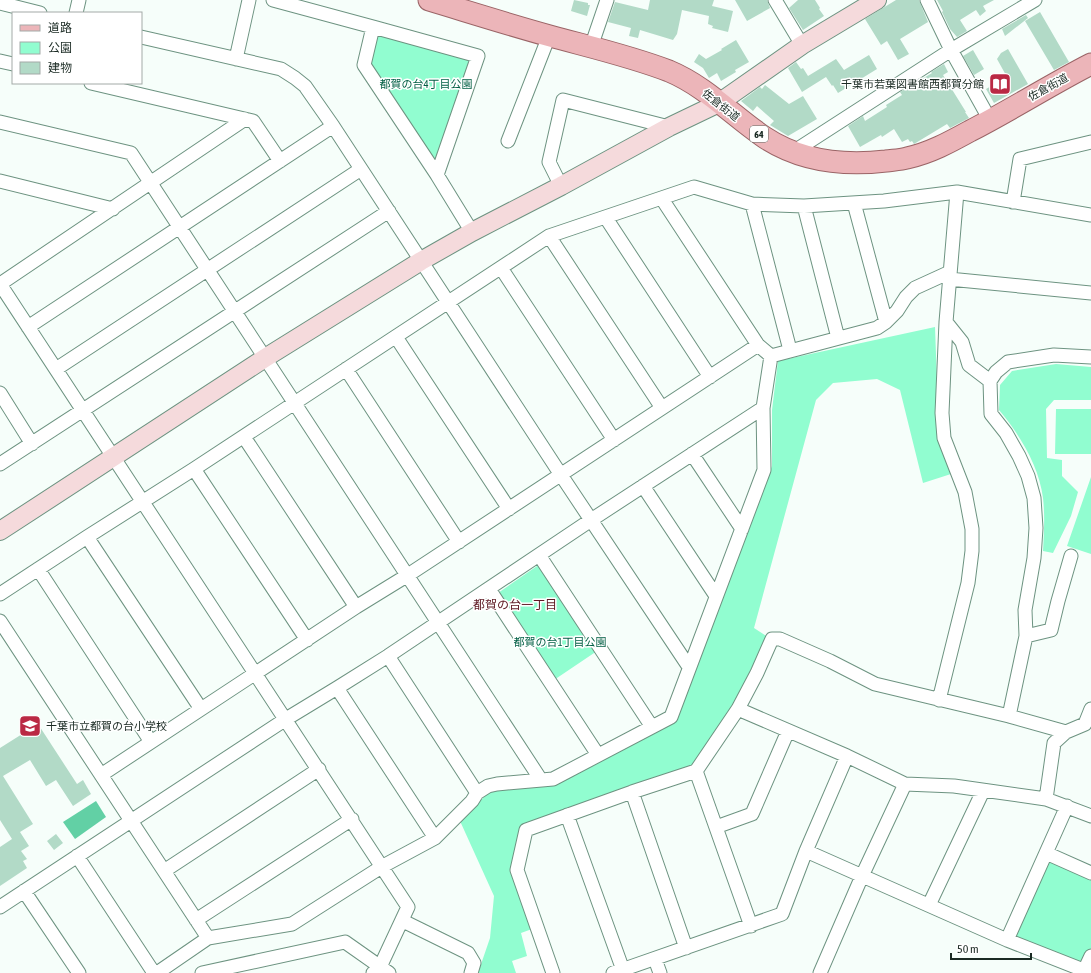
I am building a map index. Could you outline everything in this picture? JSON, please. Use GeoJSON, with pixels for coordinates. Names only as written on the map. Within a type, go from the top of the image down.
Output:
{"type":"FeatureCollection","features":[{"type":"Feature","properties":{"kind":"main road","name":"佐倉街道"},"geometry":{"type":"LineString","coordinates":[[429,0],[549,36],[639,60],[670,72],[693,82],[764,138],[793,152],[814,159],[836,162],[870,163],[906,159],[937,148],[1091,64]]}},
{"type":"Feature","properties":{"kind":"street"},"geometry":{"type":"LineString","coordinates":[[76,12],[79,0]]}},
{"type":"Feature","properties":{"kind":"street"},"geometry":{"type":"LineString","coordinates":[[236,59],[249,0]]}},
{"type":"Feature","properties":{"kind":"street"},"geometry":{"type":"LineString","coordinates":[[272,0],[478,56],[437,175]]}},
{"type":"Feature","properties":{"kind":"street"},"geometry":{"type":"LineString","coordinates":[[591,47],[607,0]]}},
{"type":"Feature","properties":{"kind":"street"},"geometry":{"type":"LineString","coordinates":[[775,0],[802,45]]}},
{"type":"Feature","properties":{"kind":"street"},"geometry":{"type":"LineString","coordinates":[[0,531],[266,358],[421,261],[472,232],[719,103],[802,45],[877,0]]}},
{"type":"Feature","properties":{"kind":"street"},"geometry":{"type":"LineString","coordinates":[[927,0],[951,50],[990,120]]}},
{"type":"Feature","properties":{"kind":"street"},"geometry":{"type":"LineString","coordinates":[[793,152],[951,50],[1035,0]]}},
{"type":"Feature","properties":{"kind":"street"},"geometry":{"type":"LineString","coordinates":[[0,4],[36,12]]}},
{"type":"Feature","properties":{"kind":"street"},"geometry":{"type":"LineString","coordinates":[[373,27],[364,65],[437,175],[472,232]]}},
{"type":"Feature","properties":{"kind":"street"},"geometry":{"type":"LineString","coordinates":[[508,141],[549,36]]}},
{"type":"Feature","properties":{"kind":"street"},"geometry":{"type":"LineString","coordinates":[[142,37],[281,69],[305,86],[333,126],[561,475],[689,667]]}},
{"type":"Feature","properties":{"kind":"street"},"geometry":{"type":"LineString","coordinates":[[0,61],[12,64]]}},
{"type":"Feature","properties":{"kind":"street"},"geometry":{"type":"LineString","coordinates":[[95,84],[253,121],[280,161]]}},
{"type":"Feature","properties":{"kind":"street"},"geometry":{"type":"LineString","coordinates":[[561,186],[549,162],[563,100],[669,128]]}},
{"type":"Feature","properties":{"kind":"street"},"geometry":{"type":"LineString","coordinates":[[202,973],[346,942],[380,971],[408,907],[383,866],[0,284],[151,184],[245,119]]}},
{"type":"Feature","properties":{"kind":"street"},"geometry":{"type":"LineString","coordinates":[[0,122],[131,153],[541,780]]}},
{"type":"Feature","properties":{"kind":"street"},"geometry":{"type":"LineString","coordinates":[[28,327],[333,126]]}},
{"type":"Feature","properties":{"kind":"street"},"geometry":{"type":"LineString","coordinates":[[1013,202],[1020,158],[1091,142]]}},
{"type":"Feature","properties":{"kind":"street"},"geometry":{"type":"LineString","coordinates":[[56,369],[361,169]]}},
{"type":"Feature","properties":{"kind":"street"},"geometry":{"type":"LineString","coordinates":[[0,181],[113,209]]}},
{"type":"Feature","properties":{"kind":"street"},"geometry":{"type":"LineString","coordinates":[[0,594],[244,437],[549,236],[694,187],[752,204],[804,206],[884,201],[957,192],[1091,215]]}},
{"type":"Feature","properties":{"kind":"street"},"geometry":{"type":"LineString","coordinates":[[939,700],[968,583],[972,551],[972,530],[965,492],[944,438],[942,413],[946,322],[957,192]]}},
{"type":"Feature","properties":{"kind":"street"},"geometry":{"type":"LineString","coordinates":[[662,199],[758,345],[771,356]]}},
{"type":"Feature","properties":{"kind":"street"},"geometry":{"type":"LineString","coordinates":[[854,203],[886,322]]}},
{"type":"Feature","properties":{"kind":"street"},"geometry":{"type":"LineString","coordinates":[[752,204],[790,350]]}},
{"type":"Feature","properties":{"kind":"street"},"geometry":{"type":"LineString","coordinates":[[804,206],[838,338]]}},
{"type":"Feature","properties":{"kind":"street"},"geometry":{"type":"LineString","coordinates":[[0,464],[389,211]]}},
{"type":"Feature","properties":{"kind":"street"},"geometry":{"type":"LineString","coordinates":[[606,218],[710,377]]}},
{"type":"Feature","properties":{"kind":"street"},"geometry":{"type":"LineString","coordinates":[[549,236],[662,408]]}},
{"type":"Feature","properties":{"kind":"street"},"geometry":{"type":"LineString","coordinates":[[501,268],[614,440]]}},
{"type":"Feature","properties":{"kind":"street"},"geometry":{"type":"LineString","coordinates":[[771,356],[877,328],[886,322],[897,311],[906,297],[915,288],[950,275],[1091,293]]}},
{"type":"Feature","properties":{"kind":"street"},"geometry":{"type":"LineString","coordinates":[[946,322],[962,342],[969,365],[990,381]]}},
{"type":"Feature","properties":{"kind":"street"},"geometry":{"type":"LineString","coordinates":[[396,337],[509,509]]}},
{"type":"Feature","properties":{"kind":"street"},"geometry":{"type":"LineString","coordinates":[[101,775],[758,345]]}},
{"type":"Feature","properties":{"kind":"street"},"geometry":{"type":"LineString","coordinates":[[1008,716],[1026,636],[1025,610],[1034,558],[1036,528],[1034,498],[1028,476],[1006,433],[991,414],[990,381],[996,372],[1008,362],[1054,355],[1091,357]]}},
{"type":"Feature","properties":{"kind":"street"},"geometry":{"type":"LineString","coordinates":[[157,973],[208,938],[292,924],[383,866],[435,838],[472,801],[477,793],[488,786],[553,779],[671,717],[764,470],[763,408],[771,356]]}},
{"type":"Feature","properties":{"kind":"street"},"geometry":{"type":"LineString","coordinates":[[346,369],[459,542]]}},
{"type":"Feature","properties":{"kind":"street"},"geometry":{"type":"LineString","coordinates":[[1,397],[32,444]]}},
{"type":"Feature","properties":{"kind":"street"},"geometry":{"type":"LineString","coordinates":[[0,907],[286,718],[388,656],[763,408]]}},
{"type":"Feature","properties":{"kind":"street"},"geometry":{"type":"LineString","coordinates":[[244,437],[356,607]]}},
{"type":"Feature","properties":{"kind":"street"},"geometry":{"type":"LineString","coordinates":[[692,454],[742,529]]}},
{"type":"Feature","properties":{"kind":"street"},"geometry":{"type":"LineString","coordinates":[[194,469],[307,640]]}},
{"type":"Feature","properties":{"kind":"street"},"geometry":{"type":"LineString","coordinates":[[643,486],[716,596]]}},
{"type":"Feature","properties":{"kind":"street"},"geometry":{"type":"LineString","coordinates":[[87,537],[201,709]]}},
{"type":"Feature","properties":{"kind":"street"},"geometry":{"type":"LineString","coordinates":[[539,555],[652,727]]}},
{"type":"Feature","properties":{"kind":"street"},"geometry":{"type":"LineString","coordinates":[[1026,636],[1051,630],[1071,556]]}},
{"type":"Feature","properties":{"kind":"street"},"geometry":{"type":"LineString","coordinates":[[38,569],[151,742]]}},
{"type":"Feature","properties":{"kind":"street"},"geometry":{"type":"LineString","coordinates":[[489,588],[598,756]]}},
{"type":"Feature","properties":{"kind":"street"},"geometry":{"type":"LineString","coordinates":[[0,621],[208,938]]}},
{"type":"Feature","properties":{"kind":"street"},"geometry":{"type":"LineString","coordinates":[[553,973],[517,870],[526,830],[696,771],[738,709],[772,639],[780,640],[809,652],[875,684],[1008,716],[1066,732]]}},
{"type":"Feature","properties":{"kind":"street"},"geometry":{"type":"LineString","coordinates":[[388,656],[477,793]]}},
{"type":"Feature","properties":{"kind":"street"},"geometry":{"type":"LineString","coordinates":[[337,688],[435,838]]}},
{"type":"Feature","properties":{"kind":"street"},"geometry":{"type":"LineString","coordinates":[[738,709],[847,756],[905,784],[954,786],[1046,799],[1091,816]]}},
{"type":"Feature","properties":{"kind":"street"},"geometry":{"type":"LineString","coordinates":[[1046,799],[1054,743],[1066,732],[1085,724],[1091,709]]}},
{"type":"Feature","properties":{"kind":"street"},"geometry":{"type":"LineString","coordinates":[[716,827],[752,814],[788,731]]}},
{"type":"Feature","properties":{"kind":"street"},"geometry":{"type":"LineString","coordinates":[[567,815],[618,971],[782,914],[806,851],[847,756]]}},
{"type":"Feature","properties":{"kind":"street"},"geometry":{"type":"LineString","coordinates":[[164,871],[319,770]]}},
{"type":"Feature","properties":{"kind":"street"},"geometry":{"type":"LineString","coordinates":[[696,771],[751,926]]}},
{"type":"Feature","properties":{"kind":"street"},"geometry":{"type":"LineString","coordinates":[[820,973],[862,876],[905,784]]}},
{"type":"Feature","properties":{"kind":"street"},"geometry":{"type":"LineString","coordinates":[[928,905],[983,791]]}},
{"type":"Feature","properties":{"kind":"street"},"geometry":{"type":"LineString","coordinates":[[632,792],[686,948]]}},
{"type":"Feature","properties":{"kind":"street"},"geometry":{"type":"LineString","coordinates":[[1007,940],[1067,806]]}},
{"type":"Feature","properties":{"kind":"street"},"geometry":{"type":"LineString","coordinates":[[196,920],[352,819]]}},
{"type":"Feature","properties":{"kind":"street"},"geometry":{"type":"LineString","coordinates":[[806,851],[1007,940],[1086,972],[1091,956]]}},
{"type":"Feature","properties":{"kind":"street"},"geometry":{"type":"LineString","coordinates":[[1046,853],[1091,873]]}},
{"type":"Feature","properties":{"kind":"street"},"geometry":{"type":"LineString","coordinates":[[77,856],[154,973]]}},
{"type":"Feature","properties":{"kind":"street"},"geometry":{"type":"LineString","coordinates":[[24,891],[79,973]]}},
{"type":"Feature","properties":{"kind":"street"},"geometry":{"type":"LineString","coordinates":[[403,921],[468,953],[474,963],[471,973]]}},
{"type":"Feature","properties":{"kind":"street"},"geometry":{"type":"LineString","coordinates":[[655,959],[660,973]]}},
{"type":"Feature","properties":{"kind":"green space","name":"都賀の台4丁目公園"},"geometry":{"type":"Polygon","coordinates":[[[383,33],[467,59],[471,66],[440,160],[431,160],[369,64],[377,38],[383,33]]]}},
{"type":"Feature","properties":{"kind":"green space"},"geometry":{"type":"Polygon","coordinates":[[[935,327],[939,436],[951,474],[923,483],[900,390],[877,379],[833,383],[816,400],[754,628],[768,637],[735,707],[693,766],[522,826],[511,870],[532,929],[521,933],[527,956],[512,961],[516,973],[478,973],[490,938],[494,896],[460,821],[490,791],[554,784],[676,721],[772,466],[772,410],[778,361],[935,327]]]}},
{"type":"Feature","properties":{"kind":"green space"},"geometry":{"type":"Polygon","coordinates":[[[1056,364],[1091,367],[1091,400],[1054,400],[1046,409],[1047,458],[1062,460],[1062,476],[1078,492],[1071,516],[1053,553],[1043,551],[1044,505],[1041,486],[1033,463],[1021,440],[999,410],[1000,385],[1012,371],[1056,364]]]}},
{"type":"Feature","properties":{"kind":"green space"},"geometry":{"type":"Polygon","coordinates":[[[1056,409],[1091,409],[1091,454],[1055,454],[1056,409]]]}},
{"type":"Feature","properties":{"kind":"green space"},"geometry":{"type":"Polygon","coordinates":[[[1091,477],[1091,554],[1067,546],[1091,477]]]}},
{"type":"Feature","properties":{"kind":"green space","name":"都賀の台1丁目公園"},"geometry":{"type":"Polygon","coordinates":[[[540,564],[597,651],[554,680],[498,593],[540,564]]]}},
{"type":"Feature","properties":{"kind":"green space"},"geometry":{"type":"Polygon","coordinates":[[[1048,860],[1091,875],[1091,951],[1085,965],[1019,942],[1016,933],[1048,860]]]}},
{"type":"Feature","properties":{"kind":"shaded area"},"geometry":{"type":"Polygon","coordinates":[[[96,801],[106,817],[75,839],[63,822],[96,801]]]}},
{"type":"Feature","properties":{"kind":"building"},"geometry":{"type":"Polygon","coordinates":[[[574,0],[588,3],[588,5],[590,5],[587,16],[571,11],[574,0]]]}},
{"type":"Feature","properties":{"kind":"building"},"geometry":{"type":"Polygon","coordinates":[[[650,0],[714,0],[712,6],[733,11],[728,32],[712,28],[713,26],[708,24],[709,16],[682,10],[677,34],[673,40],[640,30],[638,38],[629,36],[631,28],[608,22],[615,2],[648,10],[650,0]]]}},
{"type":"Feature","properties":{"kind":"building"},"geometry":{"type":"Polygon","coordinates":[[[735,0],[767,0],[770,8],[747,21],[735,0]]]}},
{"type":"Feature","properties":{"kind":"building"},"geometry":{"type":"Polygon","coordinates":[[[798,0],[815,0],[824,16],[803,30],[789,8],[798,0]]]}},
{"type":"Feature","properties":{"kind":"building"},"geometry":{"type":"Polygon","coordinates":[[[896,0],[919,0],[928,22],[900,39],[909,54],[898,60],[887,41],[881,45],[865,19],[896,0]]]}},
{"type":"Feature","properties":{"kind":"building"},"geometry":{"type":"Polygon","coordinates":[[[937,0],[994,0],[983,6],[986,11],[980,16],[976,10],[960,20],[967,31],[957,37],[950,29],[937,0]]]}},
{"type":"Feature","properties":{"kind":"building"},"geometry":{"type":"Polygon","coordinates":[[[1040,12],[1069,62],[1054,70],[1025,21],[1040,12]]]}},
{"type":"Feature","properties":{"kind":"building"},"geometry":{"type":"Polygon","coordinates":[[[1026,15],[1028,18],[1005,36],[1002,29],[1026,15]]]}},
{"type":"Feature","properties":{"kind":"building"},"geometry":{"type":"Polygon","coordinates":[[[736,40],[749,62],[735,70],[736,72],[721,81],[717,73],[709,78],[703,68],[694,62],[699,54],[706,59],[736,40]]]}},
{"type":"Feature","properties":{"kind":"building"},"geometry":{"type":"Polygon","coordinates":[[[1008,49],[1028,84],[994,103],[986,89],[1007,77],[997,59],[1001,53],[1008,49]]]}},
{"type":"Feature","properties":{"kind":"building"},"geometry":{"type":"Polygon","coordinates":[[[973,50],[984,69],[974,75],[963,56],[973,50]]]}},
{"type":"Feature","properties":{"kind":"building"},"geometry":{"type":"Polygon","coordinates":[[[869,55],[877,69],[838,93],[826,77],[802,92],[788,68],[796,62],[801,69],[803,68],[808,76],[836,59],[844,70],[869,55]]]}},
{"type":"Feature","properties":{"kind":"building"},"geometry":{"type":"Polygon","coordinates":[[[944,64],[948,72],[943,75],[969,118],[950,128],[947,124],[914,144],[908,139],[902,142],[894,129],[882,137],[881,135],[860,147],[848,126],[863,116],[865,121],[887,107],[886,105],[902,95],[900,92],[944,64]]]}},
{"type":"Feature","properties":{"kind":"building"},"geometry":{"type":"Polygon","coordinates":[[[765,85],[789,104],[803,96],[817,119],[788,136],[770,125],[774,121],[757,106],[753,111],[741,101],[760,87],[762,89],[765,85]]]}},
{"type":"Feature","properties":{"kind":"building"},"geometry":{"type":"Polygon","coordinates":[[[38,724],[77,784],[83,780],[91,794],[73,806],[56,780],[46,786],[30,760],[3,776],[33,824],[20,832],[29,846],[21,851],[27,859],[23,861],[27,868],[0,886],[0,847],[12,839],[0,820],[0,748],[38,724]]]}},
{"type":"Feature","properties":{"kind":"building"},"geometry":{"type":"Polygon","coordinates":[[[56,834],[63,843],[54,850],[47,841],[56,834]]]}},
{"type":"Feature","properties":{"kind":"place","name":"千葉市若葉図書館西都賀分館"},"geometry":{"type":"Point","coordinates":[1000,84]}},
{"type":"Feature","properties":{"kind":"place","name":"千葉市立都賀の台小学校"},"geometry":{"type":"Point","coordinates":[30,726]}},
{"type":"Feature","properties":{"kind":"district","name":"都賀の台一丁目"},"geometry":{"type":"Point","coordinates":[515,605]}}]}
